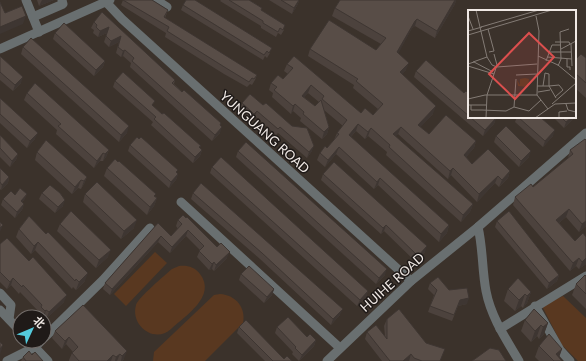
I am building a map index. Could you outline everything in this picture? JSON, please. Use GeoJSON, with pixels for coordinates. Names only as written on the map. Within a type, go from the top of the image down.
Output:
{"type":"FeatureCollection","features":[{"type":"Feature","properties":{"kind":"street"},"geometry":{"type":"LineString","coordinates":[[26,0],[39,32]]}},
{"type":"Feature","properties":{"kind":"street"},"geometry":{"type":"LineString","coordinates":[[33,16],[63,4],[62,0]]}},
{"type":"Feature","properties":{"kind":"street"},"geometry":{"type":"LineString","coordinates":[[156,0],[167,7]]}},
{"type":"Feature","properties":{"kind":"street"},"geometry":{"type":"LineString","coordinates":[[0,49],[107,1]]}},
{"type":"Feature","properties":{"kind":"street","name":"YUNGUANG ROAD"},"geometry":{"type":"LineString","coordinates":[[107,1],[411,281]]}},
{"type":"Feature","properties":{"kind":"street","name":"HUIHE ROAD"},"geometry":{"type":"LineString","coordinates":[[327,361],[411,281],[478,227],[586,133]]}},
{"type":"Feature","properties":{"kind":"street"},"geometry":{"type":"LineString","coordinates":[[181,202],[340,348]]}},
{"type":"Feature","properties":{"kind":"street"},"geometry":{"type":"LineString","coordinates":[[478,227],[482,241],[486,292],[491,312],[519,361]]}},
{"type":"Feature","properties":{"kind":"street"},"geometry":{"type":"LineString","coordinates":[[52,330],[103,280],[150,228]]}},
{"type":"Feature","properties":{"kind":"street"},"geometry":{"type":"LineString","coordinates":[[500,330],[535,306],[586,276]]}},
{"type":"Feature","properties":{"kind":"street"},"geometry":{"type":"LineString","coordinates":[[0,293],[11,304],[10,319]]}},
{"type":"Feature","properties":{"kind":"street"},"geometry":{"type":"LineString","coordinates":[[535,306],[560,350],[570,361]]}},
{"type":"Feature","properties":{"kind":"street"},"geometry":{"type":"LineString","coordinates":[[0,310],[12,321]]}},
{"type":"Feature","properties":{"kind":"street"},"geometry":{"type":"LineString","coordinates":[[7,361],[26,349]]}},
{"type":"Feature","properties":{"kind":"street"},"geometry":{"type":"LineString","coordinates":[[39,349],[48,361]]}},
{"type":"Feature","properties":{"kind":"shaded area"},"geometry":{"type":"Polygon","coordinates":[[[155,252],[167,263],[126,306],[114,294],[155,252]]]}},
{"type":"Feature","properties":{"kind":"shaded area"},"geometry":{"type":"Polygon","coordinates":[[[179,266],[191,267],[200,274],[204,282],[205,290],[202,298],[191,312],[171,329],[158,335],[151,334],[140,326],[135,313],[136,305],[141,297],[158,281],[172,269],[179,266]]]}},
{"type":"Feature","properties":{"kind":"shaded area"},"geometry":{"type":"Polygon","coordinates":[[[220,294],[231,297],[239,303],[244,317],[243,323],[205,361],[153,361],[154,352],[214,295],[220,294]]]}},
{"type":"Feature","properties":{"kind":"shaded area"},"geometry":{"type":"Polygon","coordinates":[[[563,296],[586,318],[586,361],[578,361],[562,345],[542,306],[563,296]]]}},
{"type":"Feature","properties":{"kind":"building"},"geometry":{"type":"Polygon","coordinates":[[[123,0],[152,0],[168,10],[164,17],[257,75],[249,82],[167,31],[169,27],[123,0]]]}},
{"type":"Feature","properties":{"kind":"building"},"geometry":{"type":"Polygon","coordinates":[[[186,0],[195,0],[272,48],[269,53],[267,51],[264,55],[183,5],[186,0]]]}},
{"type":"Feature","properties":{"kind":"building"},"geometry":{"type":"Polygon","coordinates":[[[229,0],[249,0],[262,8],[261,10],[285,25],[283,30],[280,28],[278,32],[229,0]]]}},
{"type":"Feature","properties":{"kind":"building"},"geometry":{"type":"Polygon","coordinates":[[[281,0],[299,0],[294,8],[281,0]]]}},
{"type":"Feature","properties":{"kind":"building"},"geometry":{"type":"Polygon","coordinates":[[[340,0],[455,0],[437,31],[417,19],[415,21],[397,52],[409,63],[400,72],[436,106],[418,125],[429,134],[446,115],[476,141],[464,155],[472,164],[488,149],[510,171],[502,180],[498,176],[479,194],[453,168],[450,171],[401,127],[393,134],[473,204],[463,215],[389,147],[390,145],[371,128],[368,132],[358,124],[349,135],[449,225],[441,234],[380,178],[377,182],[339,147],[328,160],[320,153],[325,146],[327,148],[339,134],[337,133],[347,120],[322,99],[324,96],[311,85],[302,96],[315,106],[321,100],[329,127],[324,132],[303,114],[304,112],[295,104],[293,106],[274,90],[277,87],[271,83],[278,75],[283,79],[293,68],[287,64],[294,56],[361,113],[365,108],[373,115],[383,104],[356,81],[358,79],[310,49],[329,20],[376,50],[386,38],[335,8],[340,0]]]}},
{"type":"Feature","properties":{"kind":"building"},"geometry":{"type":"Polygon","coordinates":[[[0,2],[5,13],[22,6],[26,16],[0,27],[0,2]]]}},
{"type":"Feature","properties":{"kind":"building"},"geometry":{"type":"Polygon","coordinates":[[[102,12],[175,80],[172,83],[182,92],[184,90],[221,123],[220,125],[222,127],[215,135],[132,61],[134,58],[125,50],[123,51],[118,47],[121,36],[111,41],[106,36],[109,27],[100,31],[96,27],[97,25],[94,22],[102,12]]]}},
{"type":"Feature","properties":{"kind":"building"},"geometry":{"type":"Polygon","coordinates":[[[64,23],[105,61],[96,70],[55,33],[64,23]]]}},
{"type":"Feature","properties":{"kind":"building"},"geometry":{"type":"Polygon","coordinates":[[[31,38],[129,126],[121,135],[23,47],[31,38]]]}},
{"type":"Feature","properties":{"kind":"building"},"geometry":{"type":"Polygon","coordinates":[[[581,54],[586,58],[586,83],[576,74],[576,59],[581,54]]]}},
{"type":"Feature","properties":{"kind":"building"},"geometry":{"type":"Polygon","coordinates":[[[0,56],[23,77],[15,85],[0,72],[0,56]]]}},
{"type":"Feature","properties":{"kind":"building"},"geometry":{"type":"Polygon","coordinates":[[[426,60],[464,93],[466,91],[468,93],[468,115],[416,71],[426,60]]]}},
{"type":"Feature","properties":{"kind":"building"},"geometry":{"type":"Polygon","coordinates":[[[123,72],[155,101],[152,105],[162,114],[164,113],[201,146],[199,147],[202,150],[195,157],[154,119],[156,117],[115,81],[123,72]]]}},
{"type":"Feature","properties":{"kind":"building"},"geometry":{"type":"Polygon","coordinates":[[[35,83],[109,150],[105,154],[103,153],[97,161],[58,126],[61,124],[27,93],[35,83]]]}},
{"type":"Feature","properties":{"kind":"building"},"geometry":{"type":"Polygon","coordinates":[[[250,94],[263,105],[266,103],[292,126],[307,128],[314,146],[309,152],[280,127],[278,129],[257,111],[254,114],[242,103],[250,94]]]}},
{"type":"Feature","properties":{"kind":"building"},"geometry":{"type":"Polygon","coordinates":[[[0,98],[38,133],[30,141],[0,114],[0,98]]]}},
{"type":"Feature","properties":{"kind":"building"},"geometry":{"type":"Polygon","coordinates":[[[471,118],[496,118],[485,130],[471,118]]]}},
{"type":"Feature","properties":{"kind":"building"},"geometry":{"type":"Polygon","coordinates":[[[519,118],[541,118],[555,130],[545,141],[519,118]]]}},
{"type":"Feature","properties":{"kind":"building"},"geometry":{"type":"Polygon","coordinates":[[[562,118],[571,118],[566,122],[562,118]]]}},
{"type":"Feature","properties":{"kind":"building"},"geometry":{"type":"Polygon","coordinates":[[[506,126],[531,151],[521,161],[496,136],[506,126]]]}},
{"type":"Feature","properties":{"kind":"building"},"geometry":{"type":"Polygon","coordinates":[[[0,135],[18,154],[12,161],[0,148],[0,135]]]}},
{"type":"Feature","properties":{"kind":"building"},"geometry":{"type":"Polygon","coordinates":[[[137,137],[139,139],[141,137],[178,170],[176,172],[178,174],[171,182],[130,145],[137,137]]]}},
{"type":"Feature","properties":{"kind":"building"},"geometry":{"type":"Polygon","coordinates":[[[585,139],[586,221],[582,224],[569,209],[556,220],[575,241],[583,233],[586,237],[586,258],[582,262],[579,258],[573,263],[515,197],[531,184],[533,187],[573,154],[570,150],[585,139]]]}},
{"type":"Feature","properties":{"kind":"building"},"geometry":{"type":"Polygon","coordinates":[[[46,140],[87,177],[84,181],[81,180],[75,187],[37,152],[46,140]]]}},
{"type":"Feature","properties":{"kind":"building"},"geometry":{"type":"Polygon","coordinates":[[[246,142],[387,269],[379,278],[238,151],[246,142]]]}},
{"type":"Feature","properties":{"kind":"building"},"geometry":{"type":"Polygon","coordinates":[[[221,157],[368,291],[360,300],[212,167],[221,157]]]}},
{"type":"Feature","properties":{"kind":"building"},"geometry":{"type":"Polygon","coordinates":[[[115,159],[156,194],[154,196],[157,198],[150,207],[107,168],[115,159]]]}},
{"type":"Feature","properties":{"kind":"building"},"geometry":{"type":"Polygon","coordinates":[[[334,162],[427,246],[418,256],[386,225],[383,228],[323,174],[334,162]]]}},
{"type":"Feature","properties":{"kind":"building"},"geometry":{"type":"Polygon","coordinates":[[[0,168],[9,177],[2,185],[0,182],[0,168]]]}},
{"type":"Feature","properties":{"kind":"building"},"geometry":{"type":"Polygon","coordinates":[[[97,182],[137,220],[124,231],[85,194],[97,182]]]}},
{"type":"Feature","properties":{"kind":"building"},"geometry":{"type":"Polygon","coordinates":[[[201,183],[343,309],[333,319],[262,253],[193,193],[201,183]]]}},
{"type":"Feature","properties":{"kind":"building"},"geometry":{"type":"Polygon","coordinates":[[[50,185],[60,193],[65,200],[58,207],[42,193],[50,185]]]}},
{"type":"Feature","properties":{"kind":"building"},"geometry":{"type":"Polygon","coordinates":[[[20,188],[27,194],[21,201],[24,204],[17,212],[3,199],[11,191],[15,195],[20,188]]]}},
{"type":"Feature","properties":{"kind":"building"},"geometry":{"type":"Polygon","coordinates":[[[71,211],[111,250],[99,260],[60,224],[71,211]]]}},
{"type":"Feature","properties":{"kind":"building"},"geometry":{"type":"Polygon","coordinates":[[[509,211],[559,275],[549,283],[497,221],[509,211]]]}},
{"type":"Feature","properties":{"kind":"building"},"geometry":{"type":"Polygon","coordinates":[[[183,215],[186,218],[187,217],[217,247],[221,243],[230,252],[216,265],[214,262],[212,264],[199,251],[204,246],[188,230],[172,247],[161,236],[112,289],[105,283],[158,223],[171,236],[182,224],[178,220],[183,215]]]}},
{"type":"Feature","properties":{"kind":"building"},"geometry":{"type":"Polygon","coordinates":[[[29,216],[46,234],[48,232],[88,273],[79,282],[76,279],[75,281],[38,242],[34,246],[19,229],[29,216]]]}},
{"type":"Feature","properties":{"kind":"building"},"geometry":{"type":"Polygon","coordinates":[[[7,238],[29,261],[33,257],[67,295],[52,309],[43,309],[41,307],[42,305],[23,285],[22,287],[13,278],[10,282],[0,272],[0,244],[7,238]]]}},
{"type":"Feature","properties":{"kind":"building"},"geometry":{"type":"Polygon","coordinates":[[[249,266],[274,289],[267,297],[241,274],[249,266]]]}},
{"type":"Feature","properties":{"kind":"building"},"geometry":{"type":"Polygon","coordinates":[[[585,275],[586,276],[586,294],[576,284],[585,275]]]}},
{"type":"Feature","properties":{"kind":"building"},"geometry":{"type":"Polygon","coordinates":[[[438,277],[449,290],[467,288],[469,298],[460,300],[454,315],[430,306],[437,290],[430,283],[438,277]]]}},
{"type":"Feature","properties":{"kind":"building"},"geometry":{"type":"Polygon","coordinates":[[[518,278],[531,292],[527,296],[525,294],[519,300],[508,289],[518,278]]]}},
{"type":"Feature","properties":{"kind":"building"},"geometry":{"type":"Polygon","coordinates":[[[83,305],[127,351],[122,356],[120,354],[116,357],[113,355],[107,361],[79,361],[72,353],[78,347],[69,337],[65,341],[55,331],[83,305]]]}},
{"type":"Feature","properties":{"kind":"building"},"geometry":{"type":"Polygon","coordinates":[[[399,309],[426,343],[445,349],[440,361],[422,361],[414,358],[411,354],[403,361],[390,361],[367,332],[376,325],[387,339],[387,319],[399,309]]]}},
{"type":"Feature","properties":{"kind":"building"},"geometry":{"type":"Polygon","coordinates":[[[534,309],[548,323],[543,327],[541,325],[535,331],[525,320],[534,309]]]}},
{"type":"Feature","properties":{"kind":"building"},"geometry":{"type":"Polygon","coordinates":[[[288,317],[307,337],[310,334],[316,340],[302,355],[277,327],[288,317]]]}},
{"type":"Feature","properties":{"kind":"building"},"geometry":{"type":"Polygon","coordinates":[[[246,320],[284,359],[287,356],[292,361],[273,361],[239,327],[246,320]]]}},
{"type":"Feature","properties":{"kind":"building"},"geometry":{"type":"Polygon","coordinates":[[[549,334],[562,349],[556,354],[562,361],[554,361],[539,346],[549,334]]]}},
{"type":"Feature","properties":{"kind":"building"},"geometry":{"type":"Polygon","coordinates":[[[0,342],[3,345],[0,349],[0,342]]]}},
{"type":"Feature","properties":{"kind":"building"},"geometry":{"type":"Polygon","coordinates":[[[490,348],[499,350],[506,361],[472,361],[490,348]]]}},
{"type":"Feature","properties":{"kind":"building"},"geometry":{"type":"Polygon","coordinates":[[[29,351],[32,355],[35,352],[43,361],[26,361],[23,357],[29,351]]]}}]}
